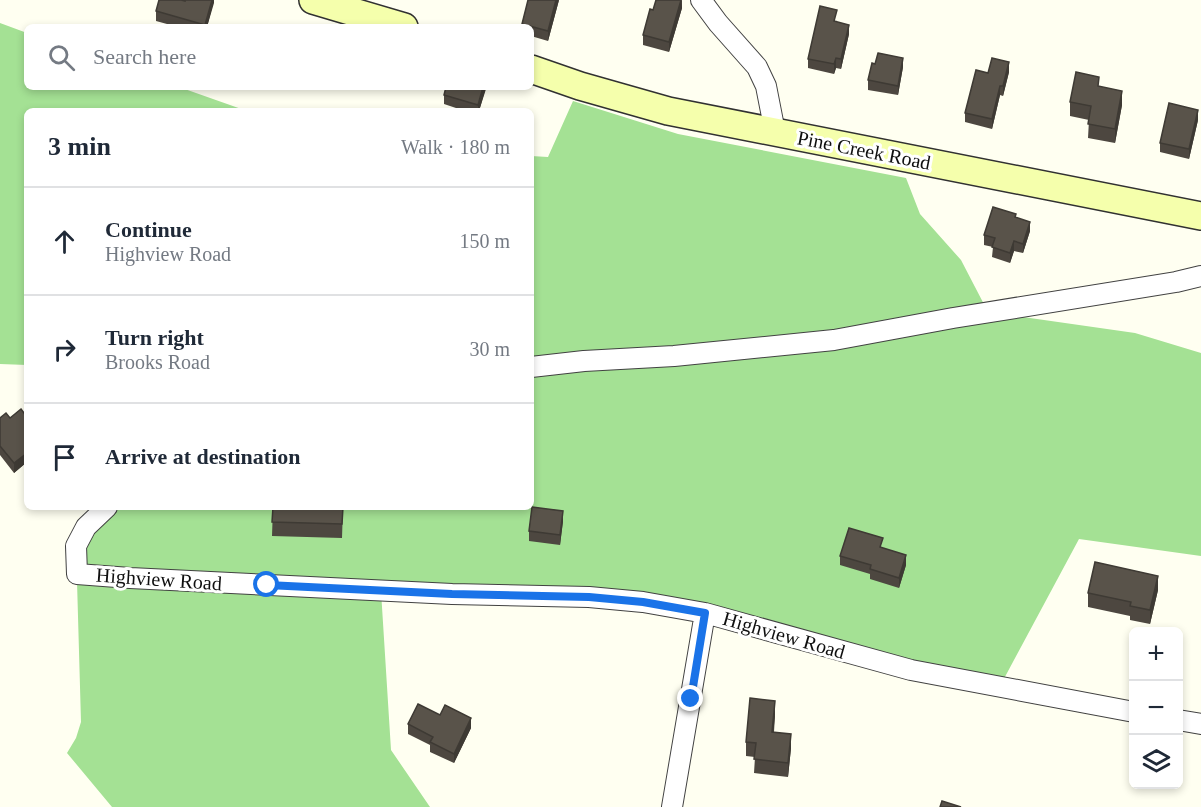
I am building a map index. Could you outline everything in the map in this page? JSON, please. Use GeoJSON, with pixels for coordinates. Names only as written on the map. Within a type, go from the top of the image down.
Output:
{"type":"FeatureCollection","features":[{"type":"Feature","properties":{"kind":"street"},"geometry":{"type":"LineString","coordinates":[[313,0],[394,24]]}},
{"type":"Feature","properties":{"kind":"street"},"geometry":{"type":"LineString","coordinates":[[701,0],[757,68],[766,86],[775,132]]}},
{"type":"Feature","properties":{"kind":"street","name":"Pine Creek Road"},"geometry":{"type":"LineString","coordinates":[[534,70],[580,86],[668,111],[1201,216]]}},
{"type":"Feature","properties":{"kind":"street"},"geometry":{"type":"LineString","coordinates":[[534,367],[834,340],[1201,276]]}},
{"type":"Feature","properties":{"kind":"street","name":"Highview Road"},"geometry":{"type":"LineString","coordinates":[[104,510],[86,527],[76,546],[77,574],[452,594],[589,597],[643,602],[705,613],[911,670],[1129,711]]}},
{"type":"Feature","properties":{"kind":"street"},"geometry":{"type":"LineString","coordinates":[[672,807],[705,613]]}},
{"type":"Feature","properties":{"kind":"street"},"geometry":{"type":"LineString","coordinates":[[1183,721],[1201,724]]}},
{"type":"Feature","properties":{"kind":"green space"},"geometry":{"type":"Polygon","coordinates":[[[0,23],[24,32],[24,90],[188,90],[238,108],[24,108],[24,365],[0,364],[0,23]]]}},
{"type":"Feature","properties":{"kind":"green space"},"geometry":{"type":"Polygon","coordinates":[[[573,101],[678,134],[906,178],[920,214],[961,260],[988,312],[1135,333],[1201,353],[1201,556],[1079,539],[999,688],[705,613],[381,591],[391,750],[430,807],[112,807],[67,753],[76,738],[81,722],[76,546],[105,510],[534,510],[534,156],[548,157],[573,101]]]}},
{"type":"Feature","properties":{"kind":"building"},"geometry":{"type":"Polygon","coordinates":[[[159,0],[212,0],[205,24],[156,11],[159,0]]]}},
{"type":"Feature","properties":{"kind":"building"},"geometry":{"type":"Polygon","coordinates":[[[528,0],[556,0],[548,31],[534,27],[534,24],[522,24],[528,0]]]}},
{"type":"Feature","properties":{"kind":"building"},"geometry":{"type":"Polygon","coordinates":[[[656,0],[681,0],[669,42],[643,35],[650,9],[653,10],[656,0]]]}},
{"type":"Feature","properties":{"kind":"building"},"geometry":{"type":"Polygon","coordinates":[[[820,6],[837,10],[834,21],[849,25],[841,59],[836,58],[834,64],[808,59],[820,6]]]}},
{"type":"Feature","properties":{"kind":"building"},"geometry":{"type":"Polygon","coordinates":[[[878,53],[903,58],[898,86],[868,80],[872,63],[875,64],[878,53]]]}},
{"type":"Feature","properties":{"kind":"building"},"geometry":{"type":"Polygon","coordinates":[[[992,58],[1009,62],[992,119],[965,113],[976,70],[988,73],[992,58]]]}},
{"type":"Feature","properties":{"kind":"building"},"geometry":{"type":"Polygon","coordinates":[[[1076,72],[1099,77],[1098,86],[1122,91],[1115,129],[1088,124],[1091,106],[1070,102],[1076,72]]]}},
{"type":"Feature","properties":{"kind":"building"},"geometry":{"type":"Polygon","coordinates":[[[445,90],[482,90],[478,105],[444,95],[445,90]]]}},
{"type":"Feature","properties":{"kind":"building"},"geometry":{"type":"Polygon","coordinates":[[[1169,103],[1198,110],[1189,149],[1160,143],[1169,103]]]}},
{"type":"Feature","properties":{"kind":"building"},"geometry":{"type":"Polygon","coordinates":[[[993,207],[1016,214],[1015,217],[1030,222],[1023,244],[1014,241],[1010,253],[992,247],[995,238],[984,235],[993,207]]]}},
{"type":"Feature","properties":{"kind":"building"},"geometry":{"type":"Polygon","coordinates":[[[21,409],[24,413],[24,455],[14,463],[0,446],[0,418],[6,413],[10,418],[21,409]]]}},
{"type":"Feature","properties":{"kind":"building"},"geometry":{"type":"Polygon","coordinates":[[[534,507],[563,511],[560,535],[529,531],[534,507]]]}},
{"type":"Feature","properties":{"kind":"building"},"geometry":{"type":"Polygon","coordinates":[[[273,510],[343,510],[342,524],[272,522],[273,510]]]}},
{"type":"Feature","properties":{"kind":"building"},"geometry":{"type":"Polygon","coordinates":[[[849,528],[883,538],[880,547],[906,555],[899,578],[870,569],[871,565],[840,556],[849,528]]]}},
{"type":"Feature","properties":{"kind":"building"},"geometry":{"type":"Polygon","coordinates":[[[1095,562],[1158,576],[1150,610],[1130,606],[1131,602],[1088,593],[1095,562]]]}},
{"type":"Feature","properties":{"kind":"building"},"geometry":{"type":"Polygon","coordinates":[[[750,698],[775,701],[772,732],[791,734],[788,763],[754,759],[756,743],[746,742],[750,698]]]}},
{"type":"Feature","properties":{"kind":"building"},"geometry":{"type":"Polygon","coordinates":[[[418,704],[440,715],[445,705],[471,718],[454,754],[430,742],[433,737],[408,724],[418,704]]]}},
{"type":"Feature","properties":{"kind":"building"},"geometry":{"type":"Polygon","coordinates":[[[942,801],[961,807],[940,807],[942,801]]]}},
{"type":"Feature","properties":{"kind":"route"},"geometry":{"type":"LineString","coordinates":[[267,585],[452,594],[589,597],[643,602],[705,613],[691,699]]}}]}
